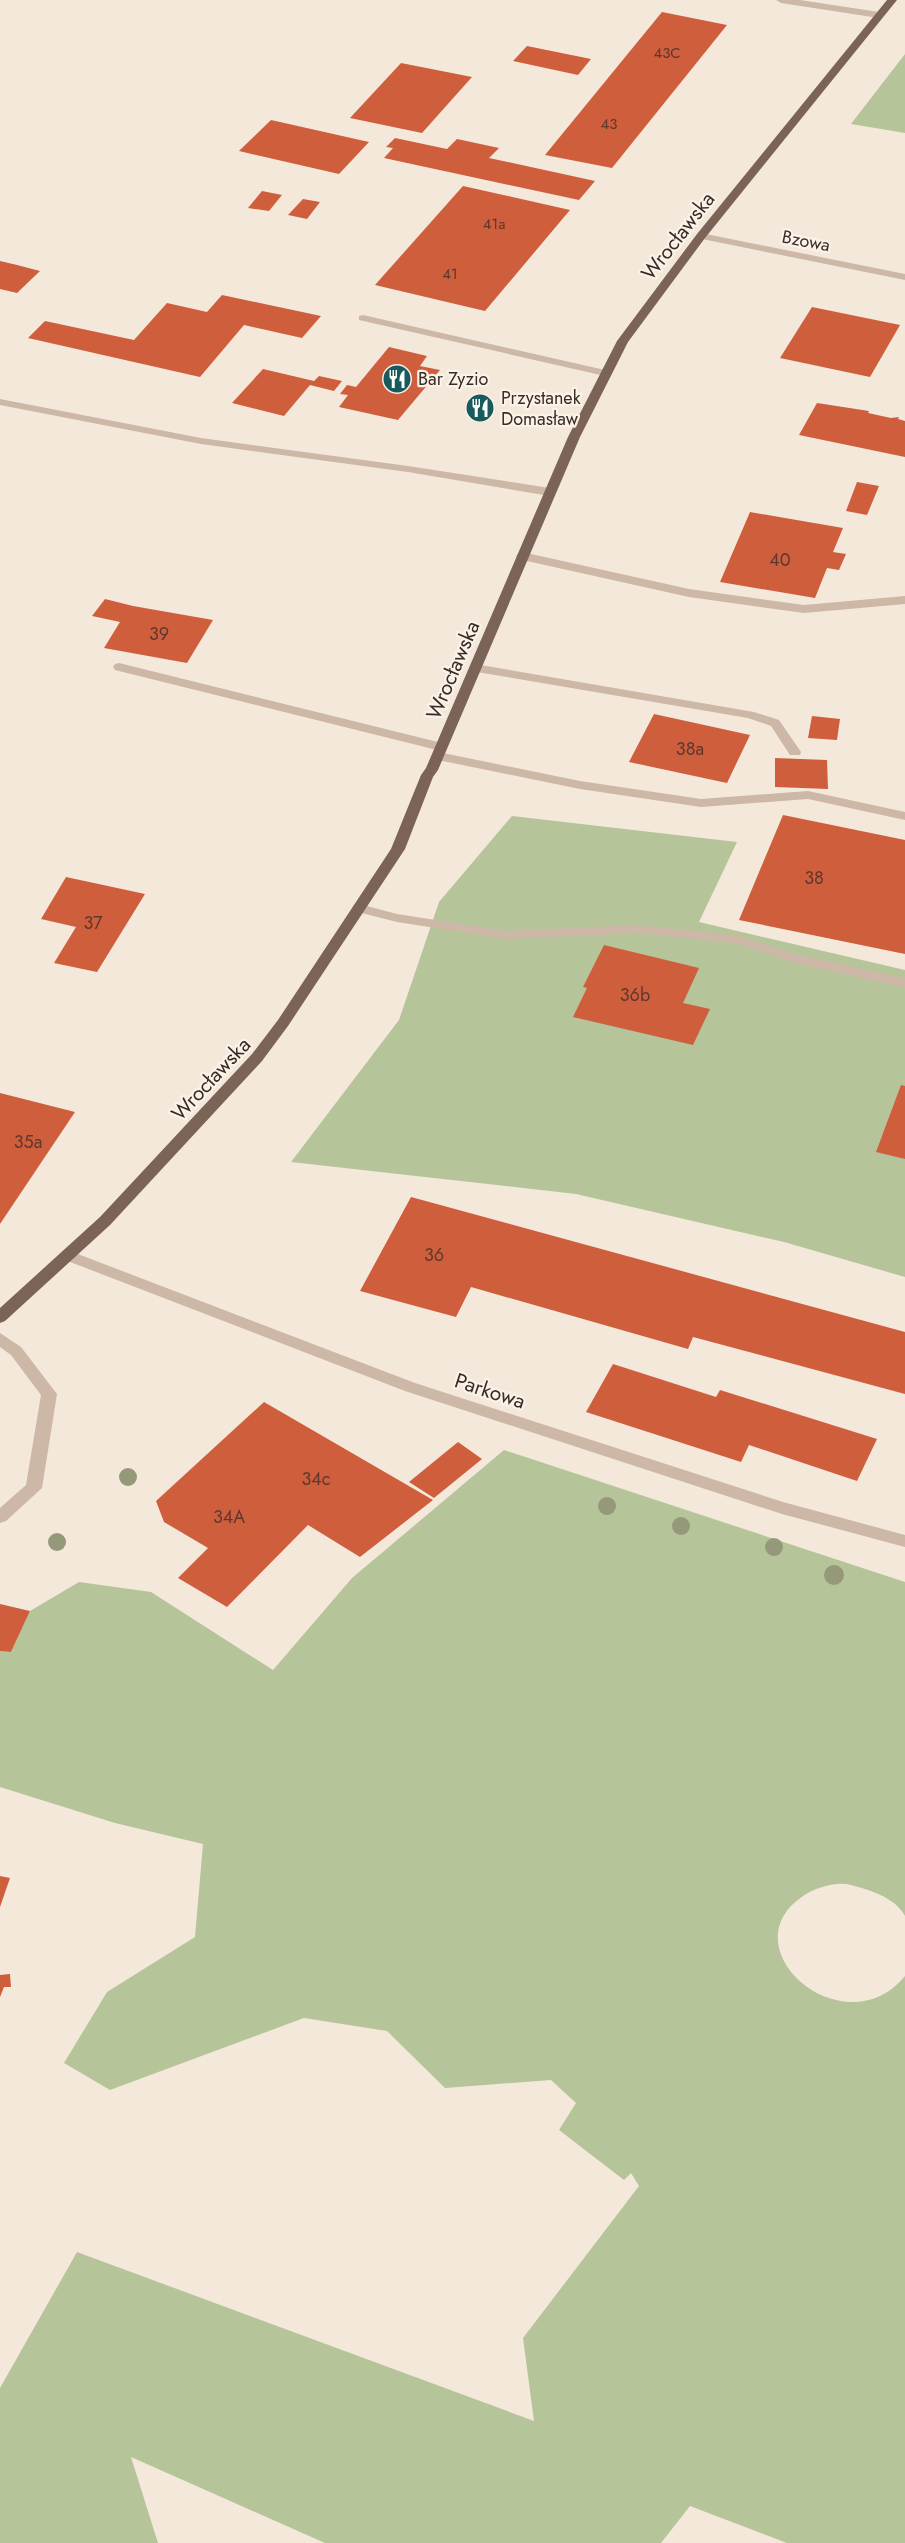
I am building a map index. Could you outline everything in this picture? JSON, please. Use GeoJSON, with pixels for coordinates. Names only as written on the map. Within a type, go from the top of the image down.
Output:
{"type":"FeatureCollection","features":[{"type":"Feature","properties":{"kind":"main road","name":"Wrocławska"},"geometry":{"type":"LineString","coordinates":[[3,1311],[70,1256],[214,1108],[264,1051],[398,849],[427,775],[432,770],[550,492],[605,373],[623,341],[701,236],[892,0]]}},
{"type":"Feature","properties":{"kind":"street"},"geometry":{"type":"LineString","coordinates":[[781,0],[879,15]]}},
{"type":"Feature","properties":{"kind":"street","name":"Bzowa"},"geometry":{"type":"LineString","coordinates":[[701,236],[905,277]]}},
{"type":"Feature","properties":{"kind":"street"},"geometry":{"type":"LineString","coordinates":[[363,318],[605,373]]}},
{"type":"Feature","properties":{"kind":"street"},"geometry":{"type":"LineString","coordinates":[[0,402],[201,441],[408,469],[550,492]]}},
{"type":"Feature","properties":{"kind":"street"},"geometry":{"type":"LineString","coordinates":[[522,556],[689,593],[804,609],[905,600]]}},
{"type":"Feature","properties":{"kind":"street"},"geometry":{"type":"LineString","coordinates":[[119,667],[580,785],[701,803],[808,795],[905,816]]}},
{"type":"Feature","properties":{"kind":"street"},"geometry":{"type":"LineString","coordinates":[[475,668],[750,715],[775,723],[795,752]]}},
{"type":"Feature","properties":{"kind":"street"},"geometry":{"type":"LineString","coordinates":[[359,908],[397,918],[506,934],[636,929],[736,939],[796,959],[905,983]]}},
{"type":"Feature","properties":{"kind":"street","name":"Parkowa"},"geometry":{"type":"LineString","coordinates":[[70,1256],[410,1388],[782,1508],[905,1541]]}},
{"type":"Feature","properties":{"kind":"street"},"geometry":{"type":"LineString","coordinates":[[0,1339],[16,1351],[49,1394],[34,1488],[0,1517]]}},
{"type":"Feature","properties":{"kind":"green space"},"geometry":{"type":"Polygon","coordinates":[[[905,54],[905,133],[851,124],[905,54]]]}},
{"type":"Feature","properties":{"kind":"green space"},"geometry":{"type":"Polygon","coordinates":[[[512,816],[737,842],[699,922],[905,970],[905,1277],[784,1242],[576,1194],[291,1162],[399,1020],[439,902],[512,816]]]}},
{"type":"Feature","properties":{"kind":"green space"},"geometry":{"type":"Polygon","coordinates":[[[504,1450],[905,1582],[905,1916],[901,1909],[881,1895],[851,1885],[832,1885],[813,1890],[803,1896],[783,1917],[778,1941],[785,1964],[802,1983],[826,1997],[852,2002],[880,1996],[905,1976],[905,2543],[787,2543],[690,2506],[661,2543],[325,2543],[131,2457],[158,2543],[0,2543],[0,2388],[77,2252],[534,2421],[523,2338],[639,2186],[631,2173],[624,2180],[559,2130],[576,2103],[551,2080],[445,2088],[387,2031],[304,2018],[110,2090],[64,2063],[107,1992],[195,1937],[203,1844],[115,1823],[0,1787],[0,1651],[11,1652],[30,1611],[79,1582],[151,1592],[273,1670],[352,1578],[504,1450]]]}},
{"type":"Feature","properties":{"kind":"building"},"geometry":{"type":"Polygon","coordinates":[[[662,12],[727,25],[612,168],[545,155],[662,12]]]}},
{"type":"Feature","properties":{"kind":"building"},"geometry":{"type":"Polygon","coordinates":[[[527,46],[591,59],[578,75],[513,61],[527,46]]]}},
{"type":"Feature","properties":{"kind":"building"},"geometry":{"type":"Polygon","coordinates":[[[401,63],[472,77],[422,133],[350,118],[401,63]]]}},
{"type":"Feature","properties":{"kind":"building"},"geometry":{"type":"Polygon","coordinates":[[[271,120],[369,142],[339,174],[239,151],[271,120]]]}},
{"type":"Feature","properties":{"kind":"building"},"geometry":{"type":"Polygon","coordinates":[[[395,138],[447,149],[457,139],[499,148],[489,158],[595,181],[579,200],[384,158],[393,148],[386,147],[395,138]]]}},
{"type":"Feature","properties":{"kind":"building"},"geometry":{"type":"Polygon","coordinates":[[[463,186],[570,210],[485,311],[375,285],[463,186]]]}},
{"type":"Feature","properties":{"kind":"building"},"geometry":{"type":"Polygon","coordinates":[[[262,191],[282,195],[269,211],[248,208],[262,191]]]}},
{"type":"Feature","properties":{"kind":"building"},"geometry":{"type":"Polygon","coordinates":[[[303,199],[320,202],[307,219],[288,215],[303,199]]]}},
{"type":"Feature","properties":{"kind":"building"},"geometry":{"type":"Polygon","coordinates":[[[0,261],[40,271],[17,293],[0,289],[0,261]]]}},
{"type":"Feature","properties":{"kind":"building"},"geometry":{"type":"Polygon","coordinates":[[[222,295],[321,316],[302,338],[244,325],[200,377],[28,338],[45,321],[134,340],[167,303],[207,312],[222,295]]]}},
{"type":"Feature","properties":{"kind":"building"},"geometry":{"type":"Polygon","coordinates":[[[812,307],[900,325],[870,377],[780,358],[812,307]]]}},
{"type":"Feature","properties":{"kind":"building"},"geometry":{"type":"Polygon","coordinates":[[[389,347],[427,356],[420,366],[440,370],[398,420],[339,407],[348,395],[340,394],[347,385],[356,387],[389,347]]]}},
{"type":"Feature","properties":{"kind":"building"},"geometry":{"type":"Polygon","coordinates":[[[263,369],[314,381],[319,376],[342,381],[334,391],[310,385],[284,416],[232,403],[263,369]]]}},
{"type":"Feature","properties":{"kind":"building"},"geometry":{"type":"Polygon","coordinates":[[[817,403],[869,411],[868,413],[891,418],[899,417],[898,419],[905,421],[905,457],[799,435],[817,403]]]}},
{"type":"Feature","properties":{"kind":"building"},"geometry":{"type":"Polygon","coordinates":[[[857,482],[879,486],[867,515],[846,511],[857,482]]]}},
{"type":"Feature","properties":{"kind":"building"},"geometry":{"type":"Polygon","coordinates":[[[750,512],[843,528],[833,552],[846,554],[839,570],[827,568],[815,598],[720,582],[750,512]]]}},
{"type":"Feature","properties":{"kind":"building"},"geometry":{"type":"Polygon","coordinates":[[[105,599],[213,620],[187,663],[104,648],[120,622],[92,616],[105,599]]]}},
{"type":"Feature","properties":{"kind":"building"},"geometry":{"type":"Polygon","coordinates":[[[654,714],[750,735],[727,783],[629,762],[654,714]]]}},
{"type":"Feature","properties":{"kind":"building"},"geometry":{"type":"Polygon","coordinates":[[[812,716],[840,719],[837,740],[808,738],[812,716]]]}},
{"type":"Feature","properties":{"kind":"building"},"geometry":{"type":"Polygon","coordinates":[[[775,758],[827,760],[828,789],[775,787],[775,758]]]}},
{"type":"Feature","properties":{"kind":"building"},"geometry":{"type":"Polygon","coordinates":[[[783,815],[905,840],[905,954],[739,920],[783,815]]]}},
{"type":"Feature","properties":{"kind":"building"},"geometry":{"type":"Polygon","coordinates":[[[66,877],[145,894],[97,972],[54,963],[76,927],[41,919],[66,877]]]}},
{"type":"Feature","properties":{"kind":"building"},"geometry":{"type":"Polygon","coordinates":[[[604,945],[699,968],[683,1003],[710,1009],[693,1045],[573,1017],[587,988],[583,987],[604,945]]]}},
{"type":"Feature","properties":{"kind":"building"},"geometry":{"type":"Polygon","coordinates":[[[901,1085],[905,1086],[905,1159],[876,1152],[901,1085]]]}},
{"type":"Feature","properties":{"kind":"building"},"geometry":{"type":"Polygon","coordinates":[[[0,1093],[75,1112],[0,1224],[0,1093]]]}},
{"type":"Feature","properties":{"kind":"building"},"geometry":{"type":"Polygon","coordinates":[[[411,1197],[905,1332],[905,1394],[693,1337],[688,1349],[471,1287],[456,1317],[360,1291],[411,1197]]]}},
{"type":"Feature","properties":{"kind":"building"},"geometry":{"type":"Polygon","coordinates":[[[613,1364],[716,1397],[720,1390],[877,1439],[857,1481],[749,1445],[741,1462],[586,1412],[613,1364]]]}},
{"type":"Feature","properties":{"kind":"building"},"geometry":{"type":"Polygon","coordinates":[[[264,1402],[433,1500],[360,1557],[308,1525],[227,1607],[178,1578],[208,1548],[164,1522],[156,1501],[264,1402]]]}},
{"type":"Feature","properties":{"kind":"building"},"geometry":{"type":"Polygon","coordinates":[[[458,1442],[482,1459],[434,1498],[409,1482],[458,1442]]]}},
{"type":"Feature","properties":{"kind":"building"},"geometry":{"type":"Polygon","coordinates":[[[0,1604],[30,1611],[11,1652],[0,1651],[0,1604]]]}},
{"type":"Feature","properties":{"kind":"building"},"geometry":{"type":"Polygon","coordinates":[[[0,1876],[10,1878],[0,1907],[0,1876]]]}},
{"type":"Feature","properties":{"kind":"building"},"geometry":{"type":"Polygon","coordinates":[[[10,1974],[11,1987],[4,1987],[0,1997],[0,1975],[10,1974]]]}},
{"type":"Feature","properties":{"kind":"place","name":"Bar Zyzio"},"geometry":{"type":"Point","coordinates":[397,379]}},
{"type":"Feature","properties":{"kind":"place","name":"Przystanek Domasław"},"geometry":{"type":"Point","coordinates":[480,408]}}]}
